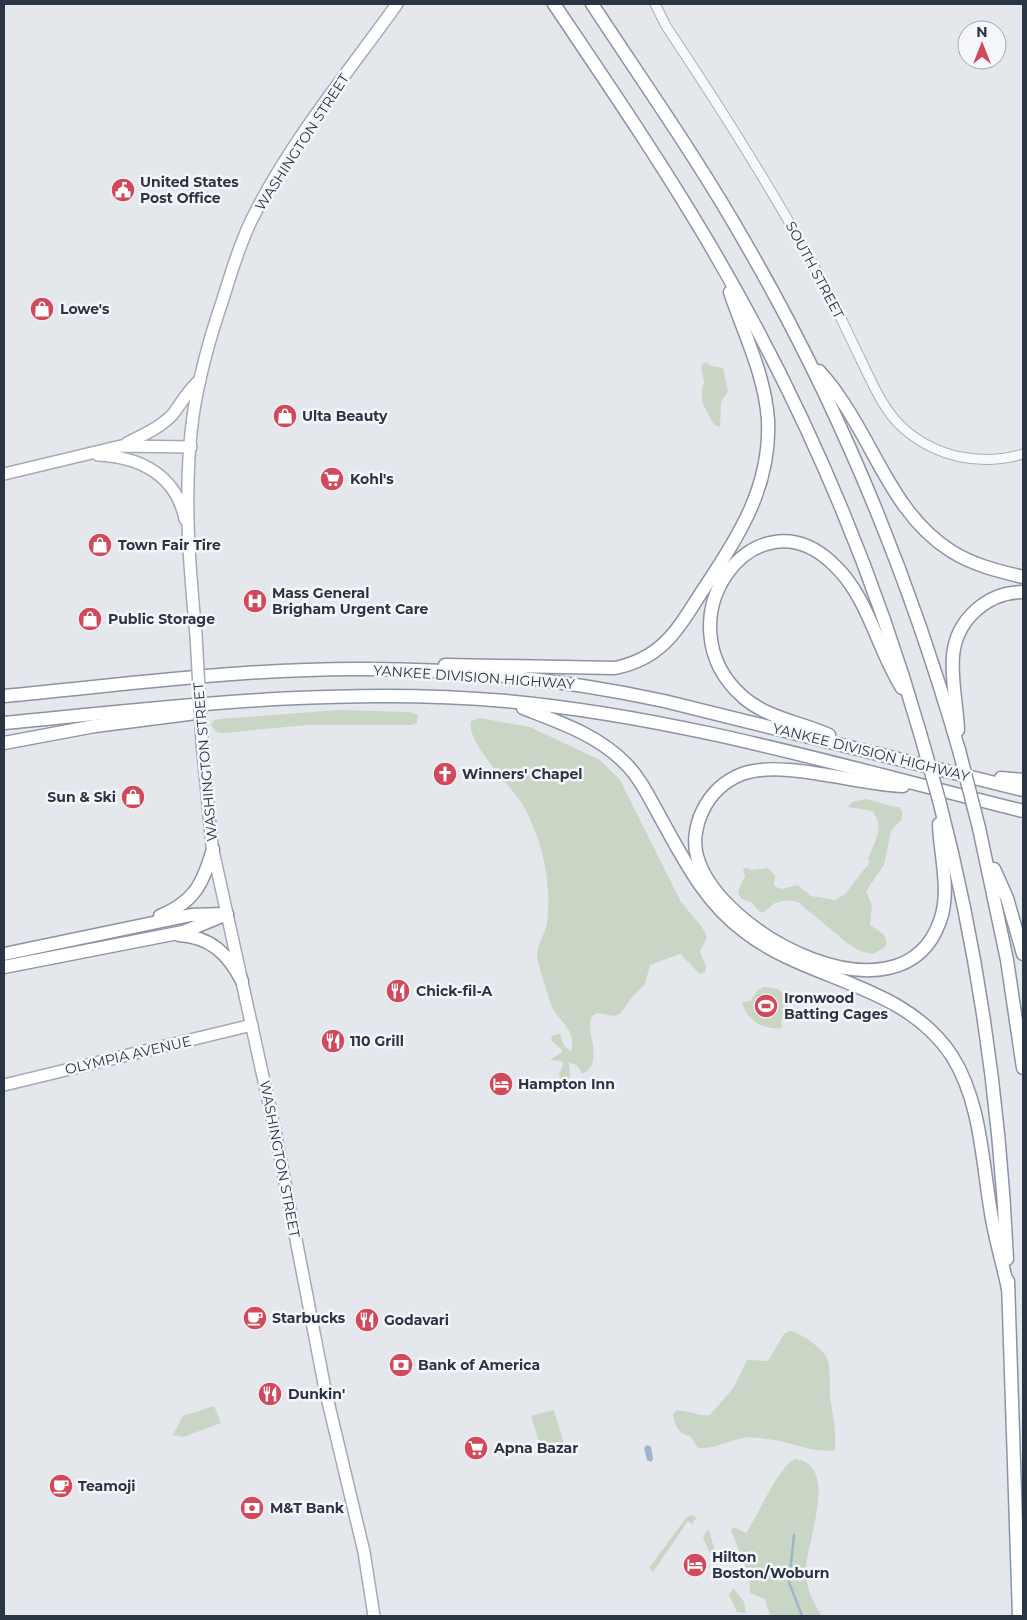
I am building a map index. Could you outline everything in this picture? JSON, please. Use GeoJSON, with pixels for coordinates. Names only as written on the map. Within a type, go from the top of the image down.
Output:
{"type":"FeatureCollection","features":[{"type":"Feature","properties":{"kind":"highway"},"geometry":{"type":"LineString","coordinates":[[554,4],[664,170],[722,267],[774,364],[836,495],[878,604],[912,704],[966,914],[990,1057],[1000,1153],[1008,1289],[1019,1616]]}},
{"type":"Feature","properties":{"kind":"highway"},"geometry":{"type":"LineString","coordinates":[[592,4],[721,201],[760,269],[806,354],[887,536],[927,646],[959,750],[979,828],[1007,960],[1023,1068]]}},
{"type":"Feature","properties":{"kind":"highway"},"geometry":{"type":"LineString","coordinates":[[365,669],[455,664],[615,668],[632,664],[651,655],[673,636],[744,526],[758,494],[767,455],[768,419],[761,379],[722,267]]}},
{"type":"Feature","properties":{"kind":"highway"},"geometry":{"type":"LineString","coordinates":[[806,354],[839,396],[884,474],[918,524],[937,542],[961,557],[990,568],[1023,577]]}},
{"type":"Feature","properties":{"kind":"highway"},"geometry":{"type":"LineString","coordinates":[[858,748],[808,726],[765,712],[743,697],[725,676],[712,645],[710,620],[716,591],[725,574],[738,560],[760,547],[784,543],[803,546],[826,557],[843,574],[852,588],[888,666],[912,704]]}},
{"type":"Feature","properties":{"kind":"highway"},"geometry":{"type":"LineString","coordinates":[[959,750],[956,698],[952,674],[956,640],[967,620],[984,604],[1008,594],[1023,592]]}},
{"type":"Feature","properties":{"kind":"highway","name":"YANKEE DIVISION HIGHWAY"},"geometry":{"type":"LineString","coordinates":[[4,696],[267,673],[365,669],[513,677],[606,689],[674,703],[1023,790]]}},
{"type":"Feature","properties":{"kind":"highway"},"geometry":{"type":"LineString","coordinates":[[4,692],[56,691]]}},
{"type":"Feature","properties":{"kind":"highway","name":"YANKEE DIVISION HIGHWAY"},"geometry":{"type":"LineString","coordinates":[[4,723],[273,699],[389,696],[506,701],[594,712],[766,746],[1023,811]]}},
{"type":"Feature","properties":{"kind":"highway"},"geometry":{"type":"LineString","coordinates":[[4,743],[273,699]]}},
{"type":"Feature","properties":{"kind":"highway"},"geometry":{"type":"LineString","coordinates":[[506,701],[584,733],[621,758],[643,787],[698,884],[717,906],[744,932],[790,960],[890,1000],[919,1019],[938,1038],[959,1069],[971,1098],[991,1215],[1008,1289]]}},
{"type":"Feature","properties":{"kind":"highway"},"geometry":{"type":"LineString","coordinates":[[923,786],[878,785],[781,771],[763,770],[743,774],[723,784],[705,804],[696,831],[697,858],[705,876],[719,894],[748,922],[773,940],[829,964],[863,971],[884,970],[903,965],[918,955],[933,937],[940,923],[945,889],[940,853],[941,818]]}},
{"type":"Feature","properties":{"kind":"highway"},"geometry":{"type":"LineString","coordinates":[[959,774],[1023,780]]}},
{"type":"Feature","properties":{"kind":"highway"},"geometry":{"type":"LineString","coordinates":[[983,845],[1007,898],[1023,954]]}},
{"type":"Feature","properties":{"kind":"highway"},"geometry":{"type":"LineString","coordinates":[[130,928],[172,910],[191,897],[202,881],[213,849]]}},
{"type":"Feature","properties":{"kind":"highway"},"geometry":{"type":"LineString","coordinates":[[4,954],[191,915],[227,914]]}},
{"type":"Feature","properties":{"kind":"highway"},"geometry":{"type":"LineString","coordinates":[[4,967],[194,930],[227,914]]}},
{"type":"Feature","properties":{"kind":"highway"},"geometry":{"type":"LineString","coordinates":[[170,935],[192,937],[214,945],[226,955],[242,980]]}},
{"type":"Feature","properties":{"kind":"main road","name":"WASHINGTON STREET"},"geometry":{"type":"LineString","coordinates":[[374,1616],[363,1545],[324,1389],[280,1157],[213,849],[206,804],[188,539],[190,447],[200,380],[228,284],[256,213],[307,129],[396,4]]}},
{"type":"Feature","properties":{"kind":"main road"},"geometry":{"type":"LineString","coordinates":[[121,446],[163,423],[173,413],[190,388],[200,380]]}},
{"type":"Feature","properties":{"kind":"main road"},"geometry":{"type":"LineString","coordinates":[[4,474],[121,446],[190,447]]}},
{"type":"Feature","properties":{"kind":"main road"},"geometry":{"type":"LineString","coordinates":[[81,455],[106,455],[134,461],[161,474],[175,492],[182,507],[188,539]]}},
{"type":"Feature","properties":{"kind":"main road","name":"OLYMPIA AVENUE"},"geometry":{"type":"LineString","coordinates":[[4,1085],[252,1025]]}},
{"type":"Feature","properties":{"kind":"street","name":"SOUTH STREET"},"geometry":{"type":"LineString","coordinates":[[655,4],[666,26],[793,227],[830,294],[882,400],[896,420],[924,443],[960,458],[990,460],[1023,454]]}},
{"type":"Feature","properties":{"kind":"green space"},"geometry":{"type":"Polygon","coordinates":[[[706,362],[711,366],[723,368],[728,391],[721,402],[720,427],[714,425],[702,402],[704,382],[701,366],[706,362]]]}},
{"type":"Feature","properties":{"kind":"green space"},"geometry":{"type":"Polygon","coordinates":[[[338,710],[409,712],[418,715],[417,723],[411,725],[307,725],[224,733],[216,732],[211,725],[214,720],[220,719],[338,710]]]}},
{"type":"Feature","properties":{"kind":"green space"},"geometry":{"type":"Polygon","coordinates":[[[480,718],[530,727],[600,760],[620,780],[681,902],[702,927],[707,937],[700,952],[706,966],[705,972],[700,974],[680,954],[650,965],[645,984],[632,997],[620,1014],[614,1016],[597,1013],[592,1016],[590,1030],[594,1055],[593,1063],[582,1074],[578,1066],[569,1062],[570,1078],[566,1080],[560,1078],[559,1074],[563,1066],[562,1061],[550,1060],[562,1052],[551,1038],[553,1035],[560,1034],[564,1046],[571,1051],[572,1039],[568,1029],[552,1008],[537,957],[547,924],[548,909],[547,879],[541,849],[531,820],[524,807],[475,740],[471,730],[471,721],[480,718]]]}},
{"type":"Feature","properties":{"kind":"green space"},"geometry":{"type":"Polygon","coordinates":[[[865,799],[899,807],[902,811],[902,819],[891,831],[884,865],[866,891],[872,905],[870,925],[885,936],[885,947],[873,954],[860,951],[847,943],[798,902],[787,900],[775,903],[764,912],[760,912],[751,902],[741,899],[738,891],[745,876],[743,869],[747,868],[751,870],[768,868],[775,876],[774,886],[781,889],[798,885],[811,896],[835,900],[845,894],[870,862],[868,859],[878,835],[878,823],[872,811],[848,807],[852,802],[865,799]]]}},
{"type":"Feature","properties":{"kind":"green space","name":"Ironwood Batting Cages"},"geometry":{"type":"Polygon","coordinates":[[[763,987],[778,989],[787,998],[788,1012],[781,1022],[782,1028],[762,1026],[752,1019],[744,1009],[742,1002],[750,1001],[757,991],[763,987]]]}},
{"type":"Feature","properties":{"kind":"green space"},"geometry":{"type":"Polygon","coordinates":[[[789,1331],[799,1334],[811,1342],[822,1351],[828,1361],[830,1396],[835,1430],[835,1450],[810,1449],[776,1440],[752,1438],[737,1439],[710,1447],[698,1448],[690,1436],[680,1431],[676,1426],[673,1415],[676,1411],[710,1415],[734,1387],[747,1360],[768,1361],[784,1334],[789,1331]]]}},
{"type":"Feature","properties":{"kind":"green space"},"geometry":{"type":"Polygon","coordinates":[[[214,1406],[221,1423],[183,1437],[173,1435],[183,1416],[214,1406]]]}},
{"type":"Feature","properties":{"kind":"green space"},"geometry":{"type":"Polygon","coordinates":[[[554,1410],[565,1448],[543,1455],[531,1416],[554,1410]]]}},
{"type":"Feature","properties":{"kind":"green space"},"geometry":{"type":"Polygon","coordinates":[[[796,1459],[809,1465],[816,1475],[818,1507],[806,1570],[810,1594],[822,1616],[770,1616],[765,1599],[750,1593],[749,1576],[731,1530],[734,1527],[746,1533],[776,1480],[790,1462],[796,1459]]]}},
{"type":"Feature","properties":{"kind":"green space"},"geometry":{"type":"Polygon","coordinates":[[[691,1515],[697,1518],[693,1521],[693,1525],[688,1521],[653,1572],[649,1568],[686,1518],[691,1515]]]}},
{"type":"Feature","properties":{"kind":"green space"},"geometry":{"type":"Polygon","coordinates":[[[707,1530],[709,1531],[715,1551],[710,1553],[703,1538],[707,1530]]]}},
{"type":"Feature","properties":{"kind":"green space"},"geometry":{"type":"Polygon","coordinates":[[[733,1588],[744,1602],[746,1613],[737,1612],[729,1595],[733,1588]]]}},
{"type":"Feature","properties":{"kind":"water"},"geometry":{"type":"Polygon","coordinates":[[[647,1445],[651,1447],[653,1459],[651,1462],[647,1460],[644,1448],[647,1445]]]}},
{"type":"Feature","properties":{"kind":"waterway"},"geometry":{"type":"LineString","coordinates":[[794,1535],[789,1582],[802,1616]]}},
{"type":"Feature","properties":{"kind":"place","name":"United States Post Office"},"geometry":{"type":"Point","coordinates":[123,190]}},
{"type":"Feature","properties":{"kind":"place","name":"Lowe's"},"geometry":{"type":"Point","coordinates":[42,309]}},
{"type":"Feature","properties":{"kind":"place","name":"Ulta Beauty"},"geometry":{"type":"Point","coordinates":[285,416]}},
{"type":"Feature","properties":{"kind":"place","name":"Kohl's"},"geometry":{"type":"Point","coordinates":[332,479]}},
{"type":"Feature","properties":{"kind":"place","name":"Town Fair Tire"},"geometry":{"type":"Point","coordinates":[100,545]}},
{"type":"Feature","properties":{"kind":"place","name":"Mass General Brigham Urgent Care"},"geometry":{"type":"Point","coordinates":[255,601]}},
{"type":"Feature","properties":{"kind":"place","name":"Public Storage"},"geometry":{"type":"Point","coordinates":[90,619]}},
{"type":"Feature","properties":{"kind":"place","name":"Winners' Chapel"},"geometry":{"type":"Point","coordinates":[445,774]}},
{"type":"Feature","properties":{"kind":"place","name":"Sun & Ski"},"geometry":{"type":"Point","coordinates":[133,797]}},
{"type":"Feature","properties":{"kind":"place","name":"Chick-fil-A"},"geometry":{"type":"Point","coordinates":[398,991]}},
{"type":"Feature","properties":{"kind":"place","name":"Ironwood Batting Cages"},"geometry":{"type":"Point","coordinates":[766,1006]}},
{"type":"Feature","properties":{"kind":"place","name":"110 Grill"},"geometry":{"type":"Point","coordinates":[333,1041]}},
{"type":"Feature","properties":{"kind":"place","name":"Hampton Inn"},"geometry":{"type":"Point","coordinates":[501,1084]}},
{"type":"Feature","properties":{"kind":"place","name":"Starbucks"},"geometry":{"type":"Point","coordinates":[255,1318]}},
{"type":"Feature","properties":{"kind":"place","name":"Godavari"},"geometry":{"type":"Point","coordinates":[367,1320]}},
{"type":"Feature","properties":{"kind":"place","name":"Bank of America"},"geometry":{"type":"Point","coordinates":[401,1365]}},
{"type":"Feature","properties":{"kind":"place","name":"Dunkin'"},"geometry":{"type":"Point","coordinates":[270,1394]}},
{"type":"Feature","properties":{"kind":"place","name":"Apna Bazar"},"geometry":{"type":"Point","coordinates":[476,1448]}},
{"type":"Feature","properties":{"kind":"place","name":"Teamoji"},"geometry":{"type":"Point","coordinates":[61,1486]}},
{"type":"Feature","properties":{"kind":"place","name":"M&T Bank"},"geometry":{"type":"Point","coordinates":[252,1508]}},
{"type":"Feature","properties":{"kind":"place","name":"Hilton Boston/Woburn"},"geometry":{"type":"Point","coordinates":[695,1565]}}]}
